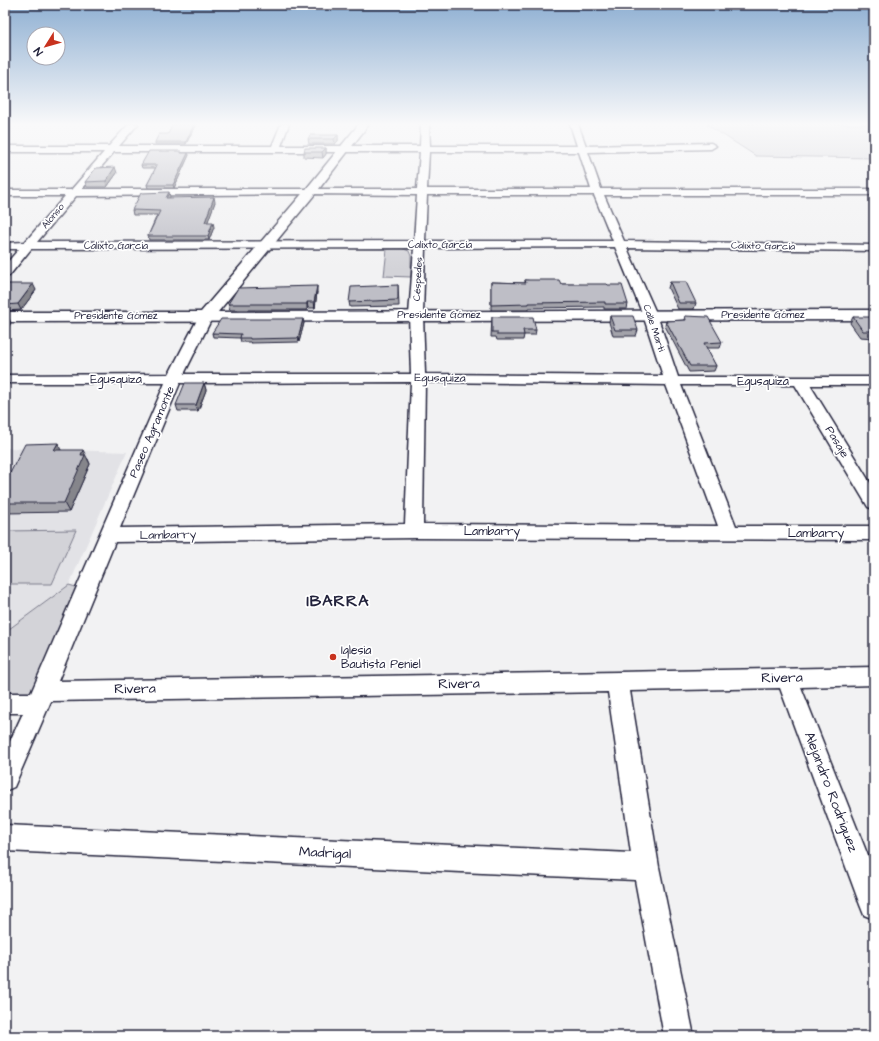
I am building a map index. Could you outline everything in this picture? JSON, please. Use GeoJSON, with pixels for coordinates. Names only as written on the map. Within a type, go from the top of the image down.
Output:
{"type":"FeatureCollection","features":[{"type":"Feature","properties":{"kind":"main road","name":"Paseo Agramonte"},"geometry":{"type":"LineString","coordinates":[[206,316],[326,173]]}},
{"type":"Feature","properties":{"kind":"main road","name":"Presidente Gómez"},"geometry":{"type":"LineString","coordinates":[[5,317],[416,315],[874,316]]}},
{"type":"Feature","properties":{"kind":"street","name":"Alonso"},"geometry":{"type":"LineString","coordinates":[[5,273],[91,173]]}},
{"type":"Feature","properties":{"kind":"street","name":"Céspedes"},"geometry":{"type":"LineString","coordinates":[[414,531],[418,378],[416,315],[424,173]]}},
{"type":"Feature","properties":{"kind":"street","name":"Calle Marti"},"geometry":{"type":"LineString","coordinates":[[590,173],[650,315],[672,381],[730,533]]}},
{"type":"Feature","properties":{"kind":"street"},"geometry":{"type":"LineString","coordinates":[[5,192],[597,191],[872,195]]}},
{"type":"Feature","properties":{"kind":"street","name":"Calixto García"},"geometry":{"type":"LineString","coordinates":[[5,246],[620,244],[874,248]]}},
{"type":"Feature","properties":{"kind":"street","name":"Paseo Agramonte"},"geometry":{"type":"LineString","coordinates":[[5,779],[110,535],[174,379],[206,316]]}},
{"type":"Feature","properties":{"kind":"street","name":"Egusquiza"},"geometry":{"type":"LineString","coordinates":[[5,379],[418,378],[672,381],[874,381]]}},
{"type":"Feature","properties":{"kind":"street","name":"Pasaje"},"geometry":{"type":"LineString","coordinates":[[800,381],[874,503]]}},
{"type":"Feature","properties":{"kind":"street","name":"Lambarry"},"geometry":{"type":"LineString","coordinates":[[110,535],[414,531],[874,533]]}},
{"type":"Feature","properties":{"kind":"street","name":"Rivera"},"geometry":{"type":"LineString","coordinates":[[5,703],[41,697],[874,676]]}},
{"type":"Feature","properties":{"kind":"street","name":"Alejandro Rodriguez"},"geometry":{"type":"LineString","coordinates":[[787,678],[874,905]]}},
{"type":"Feature","properties":{"kind":"street"},"geometry":{"type":"LineString","coordinates":[[618,682],[646,867],[679,1036]]}},
{"type":"Feature","properties":{"kind":"street","name":"Madrigal"},"geometry":{"type":"LineString","coordinates":[[5,838],[646,867]]}},
{"type":"Feature","properties":{"kind":"shaded area"},"geometry":{"type":"Polygon","coordinates":[[[401,248],[409,251],[411,256],[411,277],[384,276],[387,249],[401,248]]]}},
{"type":"Feature","properties":{"kind":"shaded area"},"geometry":{"type":"Polygon","coordinates":[[[5,448],[127,452],[69,585],[5,632],[5,448]]]}},
{"type":"Feature","properties":{"kind":"shaded area"},"geometry":{"type":"Polygon","coordinates":[[[76,530],[52,584],[5,584],[5,531],[76,530]]]}},
{"type":"Feature","properties":{"kind":"shaded area"},"geometry":{"type":"Polygon","coordinates":[[[69,585],[86,590],[39,703],[5,703],[5,632],[69,585]]]}},
{"type":"Feature","properties":{"kind":"building"},"geometry":{"type":"Polygon","coordinates":[[[92,173],[111,173],[106,181],[85,182],[92,173]]]}},
{"type":"Feature","properties":{"kind":"building"},"geometry":{"type":"Polygon","coordinates":[[[153,173],[179,173],[173,185],[147,185],[153,173]]]}},
{"type":"Feature","properties":{"kind":"building"},"geometry":{"type":"Polygon","coordinates":[[[169,192],[166,198],[214,197],[205,222],[213,222],[208,236],[148,236],[160,211],[132,210],[141,193],[169,192]]]}},
{"type":"Feature","properties":{"kind":"building"},"geometry":{"type":"Polygon","coordinates":[[[525,280],[559,280],[561,284],[622,285],[628,304],[605,304],[605,302],[491,305],[491,282],[526,283],[525,280]]]}},
{"type":"Feature","properties":{"kind":"building"},"geometry":{"type":"Polygon","coordinates":[[[670,282],[686,282],[696,303],[679,303],[670,282]]]}},
{"type":"Feature","properties":{"kind":"building"},"geometry":{"type":"Polygon","coordinates":[[[5,284],[33,284],[18,304],[5,305],[5,284]]]}},
{"type":"Feature","properties":{"kind":"building"},"geometry":{"type":"Polygon","coordinates":[[[398,285],[398,300],[349,302],[351,287],[398,285]]]}},
{"type":"Feature","properties":{"kind":"building"},"geometry":{"type":"Polygon","coordinates":[[[317,286],[314,302],[307,302],[307,304],[228,304],[238,288],[317,286]]]}},
{"type":"Feature","properties":{"kind":"building"},"geometry":{"type":"Polygon","coordinates":[[[610,316],[633,316],[638,330],[615,330],[610,316]]]}},
{"type":"Feature","properties":{"kind":"building"},"geometry":{"type":"Polygon","coordinates":[[[685,316],[708,317],[722,342],[704,343],[716,366],[690,366],[666,321],[686,320],[685,316]]]}},
{"type":"Feature","properties":{"kind":"building"},"geometry":{"type":"Polygon","coordinates":[[[492,317],[533,317],[536,330],[523,330],[524,335],[497,335],[497,332],[492,332],[492,317]]]}},
{"type":"Feature","properties":{"kind":"building"},"geometry":{"type":"Polygon","coordinates":[[[853,317],[870,317],[874,322],[874,331],[863,331],[853,317]]]}},
{"type":"Feature","properties":{"kind":"building"},"geometry":{"type":"Polygon","coordinates":[[[221,319],[303,319],[298,338],[250,339],[240,338],[241,334],[212,333],[221,319]]]}},
{"type":"Feature","properties":{"kind":"building"},"geometry":{"type":"Polygon","coordinates":[[[185,383],[204,383],[196,405],[176,405],[185,383]]]}},
{"type":"Feature","properties":{"kind":"building"},"geometry":{"type":"Polygon","coordinates":[[[58,443],[54,450],[83,450],[81,455],[85,455],[64,503],[5,503],[5,483],[25,444],[58,443]]]}},
{"type":"Feature","properties":{"kind":"place","name":"Iglesia Bautista Peniel"},"geometry":{"type":"Point","coordinates":[333,657]}},
{"type":"Feature","properties":{"kind":"district","name":"IBARRA"},"geometry":{"type":"Point","coordinates":[338,601]}}]}
